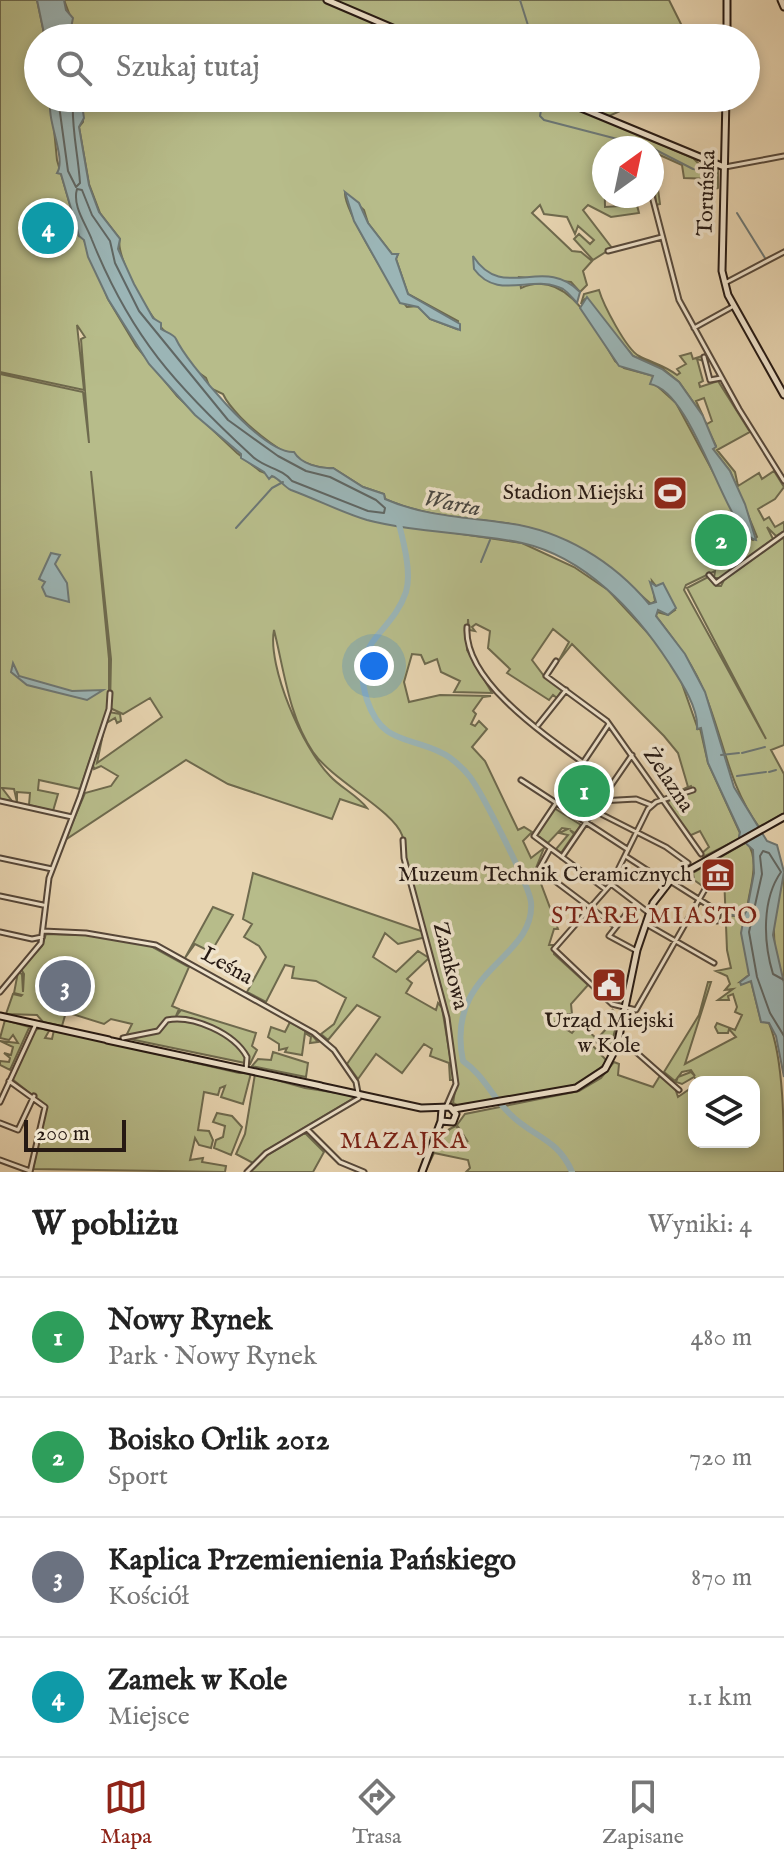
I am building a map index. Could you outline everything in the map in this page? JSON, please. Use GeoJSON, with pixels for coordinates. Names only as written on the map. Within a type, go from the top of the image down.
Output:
{"type":"FeatureCollection","features":[{"type":"Feature","properties":{"kind":"street"},"geometry":{"type":"LineString","coordinates":[[327,0],[383,24]]}},
{"type":"Feature","properties":{"kind":"street"},"geometry":{"type":"LineString","coordinates":[[727,0],[727,24]]}},
{"type":"Feature","properties":{"kind":"street"},"geometry":{"type":"LineString","coordinates":[[781,0],[784,7]]}},
{"type":"Feature","properties":{"kind":"street"},"geometry":{"type":"LineString","coordinates":[[591,112],[724,167],[784,156]]}},
{"type":"Feature","properties":{"kind":"street","name":"Toruńska"},"geometry":{"type":"LineString","coordinates":[[726,112],[721,256],[726,286],[784,395]]}},
{"type":"Feature","properties":{"kind":"street"},"geometry":{"type":"LineString","coordinates":[[655,208],[678,297],[721,378],[784,481]]}},
{"type":"Feature","properties":{"kind":"street"},"geometry":{"type":"LineString","coordinates":[[608,251],[662,237]]}},
{"type":"Feature","properties":{"kind":"street"},"geometry":{"type":"LineString","coordinates":[[726,286],[784,252]]}},
{"type":"Feature","properties":{"kind":"street"},"geometry":{"type":"LineString","coordinates":[[694,328],[735,305]]}},
{"type":"Feature","properties":{"kind":"street"},"geometry":{"type":"LineString","coordinates":[[704,357],[710,380],[721,378]]}},
{"type":"Feature","properties":{"kind":"street"},"geometry":{"type":"LineString","coordinates":[[709,575],[716,583],[784,534]]}},
{"type":"Feature","properties":{"kind":"street"},"geometry":{"type":"LineString","coordinates":[[467,627],[469,651],[492,687],[611,783]]}},
{"type":"Feature","properties":{"kind":"street"},"geometry":{"type":"LineString","coordinates":[[538,725],[566,690],[546,676],[556,661]]}},
{"type":"Feature","properties":{"kind":"street","name":"Żelazna"},"geometry":{"type":"LineString","coordinates":[[566,690],[609,724],[701,854]]}},
{"type":"Feature","properties":{"kind":"street"},"geometry":{"type":"LineString","coordinates":[[0,992],[41,943],[44,905],[52,869],[109,709],[110,693]]}},
{"type":"Feature","properties":{"kind":"street"},"geometry":{"type":"LineString","coordinates":[[606,889],[534,836],[609,724]]}},
{"type":"Feature","properties":{"kind":"street"},"geometry":{"type":"LineString","coordinates":[[562,857],[632,755]]}},
{"type":"Feature","properties":{"kind":"street"},"geometry":{"type":"LineString","coordinates":[[521,780],[627,849]]}},
{"type":"Feature","properties":{"kind":"street"},"geometry":{"type":"LineString","coordinates":[[693,790],[651,805],[635,831],[627,857],[611,884],[554,949],[612,1004],[625,1009],[638,1009],[713,870],[717,870]]}},
{"type":"Feature","properties":{"kind":"street"},"geometry":{"type":"LineString","coordinates":[[600,801],[632,799],[651,805]]}},
{"type":"Feature","properties":{"kind":"street"},"geometry":{"type":"LineString","coordinates":[[0,801],[72,817]]}},
{"type":"Feature","properties":{"kind":"street"},"geometry":{"type":"LineString","coordinates":[[593,810],[688,863]]}},
{"type":"Feature","properties":{"kind":"street"},"geometry":{"type":"LineString","coordinates":[[122,1040],[421,1108],[472,1108],[572,1089],[593,1080],[610,1062],[619,1037],[637,950],[655,896],[669,882],[784,817]]}},
{"type":"Feature","properties":{"kind":"street","name":"Zamkowa"},"geometry":{"type":"LineString","coordinates":[[403,840],[404,858],[447,1018],[456,1084],[448,1108]]}},
{"type":"Feature","properties":{"kind":"street"},"geometry":{"type":"LineString","coordinates":[[550,849],[539,869],[616,927]]}},
{"type":"Feature","properties":{"kind":"street"},"geometry":{"type":"LineString","coordinates":[[627,857],[720,913],[717,921]]}},
{"type":"Feature","properties":{"kind":"street"},"geometry":{"type":"LineString","coordinates":[[0,858],[52,869]]}},
{"type":"Feature","properties":{"kind":"street"},"geometry":{"type":"LineString","coordinates":[[611,884],[649,913]]}},
{"type":"Feature","properties":{"kind":"street"},"geometry":{"type":"LineString","coordinates":[[0,896],[44,905]]}},
{"type":"Feature","properties":{"kind":"street"},"geometry":{"type":"LineString","coordinates":[[635,903],[609,936],[637,950]]}},
{"type":"Feature","properties":{"kind":"street"},"geometry":{"type":"LineString","coordinates":[[646,924],[714,963]]}},
{"type":"Feature","properties":{"kind":"street"},"geometry":{"type":"LineString","coordinates":[[0,932],[41,943]]}},
{"type":"Feature","properties":{"kind":"street","name":"Leśna"},"geometry":{"type":"LineString","coordinates":[[32,939],[42,934],[86,933],[156,945],[314,1033],[338,1056],[360,1094]]}},
{"type":"Feature","properties":{"kind":"street"},"geometry":{"type":"LineString","coordinates":[[0,1016],[107,1040],[155,1033],[167,1020],[192,1021],[240,1047],[247,1057],[246,1070]]}},
{"type":"Feature","properties":{"kind":"street"},"geometry":{"type":"LineString","coordinates":[[0,1102],[36,1024]]}},
{"type":"Feature","properties":{"kind":"street"},"geometry":{"type":"LineString","coordinates":[[619,1037],[679,1090]]}},
{"type":"Feature","properties":{"kind":"street"},"geometry":{"type":"LineString","coordinates":[[0,1160],[31,1172],[45,1112],[34,1096],[9,1081]]}},
{"type":"Feature","properties":{"kind":"street"},"geometry":{"type":"LineString","coordinates":[[247,1172],[266,1153],[360,1094]]}},
{"type":"Feature","properties":{"kind":"street"},"geometry":{"type":"LineString","coordinates":[[0,1123],[19,1129],[34,1096]]}},
{"type":"Feature","properties":{"kind":"street"},"geometry":{"type":"LineString","coordinates":[[421,1108],[442,1121],[456,1118],[472,1108]]}},
{"type":"Feature","properties":{"kind":"street"},"geometry":{"type":"LineString","coordinates":[[448,1108],[456,1118]]}},
{"type":"Feature","properties":{"kind":"street"},"geometry":{"type":"LineString","coordinates":[[422,1172],[448,1108]]}},
{"type":"Feature","properties":{"kind":"street"},"geometry":{"type":"LineString","coordinates":[[307,1129],[340,1162],[364,1172]]}},
{"type":"Feature","properties":{"kind":"green space"},"geometry":{"type":"Polygon","coordinates":[[[0,0],[37,0],[42,24],[24,24],[24,112],[52,112],[57,160],[79,236],[82,235],[108,299],[136,346],[177,396],[237,453],[260,471],[281,479],[290,489],[369,520],[522,543],[574,567],[608,590],[658,644],[681,681],[700,728],[708,763],[740,833],[739,839],[703,857],[701,854],[709,847],[700,831],[689,836],[666,802],[693,790],[691,786],[669,796],[688,787],[678,753],[572,644],[558,662],[569,642],[553,629],[532,660],[544,676],[562,690],[557,698],[553,695],[549,700],[507,673],[510,669],[488,648],[490,631],[476,624],[472,627],[475,631],[469,630],[468,619],[467,650],[492,693],[454,692],[460,681],[441,672],[437,659],[425,664],[421,655],[412,654],[404,682],[409,702],[440,695],[491,696],[483,697],[473,711],[476,714],[471,724],[475,726],[479,721],[487,729],[472,747],[485,761],[518,830],[524,827],[532,832],[523,841],[531,858],[544,848],[536,868],[543,875],[537,873],[558,929],[554,929],[549,945],[555,945],[554,954],[588,985],[571,1004],[572,1014],[567,1014],[570,1021],[560,1022],[560,1017],[555,1022],[572,1033],[577,1027],[583,1029],[575,1023],[577,1021],[597,1039],[616,1018],[612,1009],[618,1018],[610,1050],[600,1041],[592,1040],[583,1050],[587,1053],[593,1046],[607,1061],[598,1071],[575,1085],[471,1105],[453,1103],[457,1079],[448,1018],[405,860],[402,835],[387,816],[334,774],[313,752],[293,709],[274,630],[273,646],[282,685],[289,706],[309,747],[330,776],[367,808],[340,799],[332,819],[228,784],[186,760],[65,840],[85,793],[111,786],[118,776],[101,766],[94,769],[92,761],[109,712],[120,714],[121,721],[117,723],[115,718],[105,724],[97,763],[162,717],[150,698],[123,714],[110,708],[111,659],[91,471],[109,659],[109,704],[80,789],[39,780],[38,790],[58,794],[53,811],[29,805],[30,793],[17,792],[17,802],[14,789],[2,788],[12,801],[0,799],[0,374],[83,392],[89,443],[81,339],[85,337],[77,325],[84,390],[0,372],[0,0]]]}},
{"type":"Feature","properties":{"kind":"green space"},"geometry":{"type":"Polygon","coordinates":[[[64,0],[322,0],[379,24],[71,24],[64,0]]]}},
{"type":"Feature","properties":{"kind":"green space"},"geometry":{"type":"Polygon","coordinates":[[[330,0],[669,0],[681,24],[387,24],[330,0]]]}},
{"type":"Feature","properties":{"kind":"green space"},"geometry":{"type":"Polygon","coordinates":[[[82,112],[585,112],[641,136],[592,136],[592,207],[588,205],[583,210],[612,248],[593,260],[574,239],[579,234],[590,244],[594,240],[578,226],[575,234],[567,217],[544,214],[540,205],[532,213],[572,251],[581,252],[592,261],[583,271],[587,285],[580,292],[571,282],[519,277],[521,288],[538,284],[553,286],[566,294],[589,319],[615,361],[624,368],[654,376],[656,385],[676,403],[748,537],[753,540],[757,537],[730,471],[713,449],[716,446],[703,419],[707,424],[712,421],[704,398],[696,401],[703,416],[679,382],[662,368],[633,356],[585,299],[581,304],[584,294],[599,290],[622,336],[639,356],[677,375],[680,373],[677,369],[686,364],[680,356],[691,353],[693,359],[702,356],[704,361],[697,359],[703,381],[699,383],[700,387],[718,381],[750,432],[717,450],[735,472],[738,486],[759,473],[762,479],[774,471],[784,487],[775,499],[758,509],[764,520],[769,517],[775,527],[784,522],[784,531],[776,536],[767,527],[773,539],[721,578],[714,578],[715,571],[686,585],[684,590],[766,739],[687,588],[708,577],[716,586],[721,586],[724,580],[784,537],[784,745],[771,750],[784,774],[784,813],[759,827],[749,811],[734,779],[701,683],[656,616],[657,612],[668,615],[675,610],[652,581],[655,601],[651,604],[619,576],[567,542],[527,527],[429,513],[399,505],[333,468],[303,462],[270,442],[240,417],[223,394],[210,388],[206,378],[195,370],[170,335],[154,319],[123,260],[120,239],[100,213],[89,184],[79,127],[83,122],[82,112]],[[345,193],[360,232],[407,307],[418,306],[430,319],[457,329],[458,321],[408,294],[396,259],[398,254],[392,254],[368,223],[364,210],[345,193]]]}},
{"type":"Feature","properties":{"kind":"green space"},"geometry":{"type":"Polygon","coordinates":[[[595,112],[618,112],[607,117],[595,112]]]}},
{"type":"Feature","properties":{"kind":"green space"},"geometry":{"type":"Polygon","coordinates":[[[664,146],[693,158],[701,166],[718,169],[718,188],[712,191],[712,179],[684,178],[682,165],[664,157],[664,146]]]}},
{"type":"Feature","properties":{"kind":"green space"},"geometry":{"type":"Polygon","coordinates":[[[594,208],[638,208],[639,213],[611,217],[594,208]]]}},
{"type":"Feature","properties":{"kind":"green space"},"geometry":{"type":"Polygon","coordinates":[[[583,765],[607,784],[581,818],[558,802],[583,765]]]}},
{"type":"Feature","properties":{"kind":"green space"},"geometry":{"type":"Polygon","coordinates":[[[554,808],[581,825],[575,833],[570,830],[574,834],[561,853],[556,849],[568,835],[559,833],[568,829],[562,828],[548,843],[537,835],[554,808]]]}},
{"type":"Feature","properties":{"kind":"green space"},"geometry":{"type":"Polygon","coordinates":[[[747,842],[754,867],[747,910],[744,915],[731,916],[744,916],[749,975],[740,982],[751,981],[761,1021],[769,1023],[778,1055],[784,1172],[466,1172],[470,1168],[468,1160],[434,1153],[425,1172],[436,1145],[444,1133],[456,1126],[468,1142],[457,1125],[465,1114],[579,1091],[601,1078],[614,1062],[619,1064],[618,1075],[653,1087],[661,1074],[674,1085],[678,1097],[688,1090],[688,1148],[760,1148],[760,1076],[695,1076],[691,1070],[682,1072],[675,1081],[664,1072],[699,1015],[708,982],[711,982],[685,1064],[736,1037],[729,1029],[728,1033],[718,1033],[715,1027],[717,1023],[735,1030],[742,1015],[735,1012],[737,1007],[733,994],[728,996],[729,1000],[718,1000],[733,989],[725,990],[730,984],[727,976],[716,971],[731,968],[727,950],[724,875],[718,869],[708,869],[711,875],[704,887],[694,880],[693,873],[747,842]]]}},
{"type":"Feature","properties":{"kind":"green space"},"geometry":{"type":"Polygon","coordinates":[[[784,872],[784,983],[776,957],[774,928],[784,872]]]}},
{"type":"Feature","properties":{"kind":"green space"},"geometry":{"type":"Polygon","coordinates":[[[253,873],[424,932],[426,937],[398,944],[385,933],[373,957],[396,972],[418,951],[429,958],[407,979],[412,983],[406,993],[436,1010],[438,1003],[442,1008],[454,1080],[450,1080],[449,1063],[430,1056],[432,1049],[424,1044],[402,1073],[376,1054],[358,1079],[347,1064],[380,1017],[357,1005],[328,1040],[321,1034],[334,1024],[346,998],[316,981],[292,978],[294,967],[285,965],[266,1002],[247,992],[266,957],[259,946],[244,937],[252,924],[243,919],[253,873]]]}},
{"type":"Feature","properties":{"kind":"green space"},"geometry":{"type":"Polygon","coordinates":[[[213,907],[233,915],[211,952],[195,944],[185,958],[213,907]]]}},
{"type":"Feature","properties":{"kind":"green space"},"geometry":{"type":"Polygon","coordinates":[[[46,934],[87,935],[149,945],[189,967],[172,1006],[179,1009],[176,1016],[181,1010],[256,1033],[252,1046],[257,1050],[250,1064],[125,1038],[132,1024],[111,1019],[104,1024],[66,1012],[62,1026],[43,1022],[37,1015],[6,1014],[13,994],[22,995],[14,993],[18,972],[22,974],[23,992],[24,974],[21,969],[42,946],[46,934]]]}},
{"type":"Feature","properties":{"kind":"green space"},"geometry":{"type":"Polygon","coordinates":[[[5,1020],[33,1028],[29,1028],[10,1070],[0,1065],[0,1061],[9,1062],[10,1058],[4,1053],[11,1055],[13,1047],[0,1041],[18,1043],[13,1035],[9,1040],[0,1038],[5,1020]]]}},
{"type":"Feature","properties":{"kind":"green space"},"geometry":{"type":"Polygon","coordinates":[[[290,1022],[312,1035],[318,1042],[310,1043],[311,1037],[305,1033],[302,1055],[285,1052],[287,1048],[279,1050],[279,1044],[268,1037],[271,1027],[285,1032],[290,1022]]]}},
{"type":"Feature","properties":{"kind":"green space"},"geometry":{"type":"Polygon","coordinates":[[[41,1028],[49,1031],[45,1038],[52,1039],[54,1030],[239,1073],[251,1073],[243,1104],[221,1097],[225,1086],[220,1088],[218,1095],[204,1092],[198,1130],[209,1131],[213,1140],[211,1148],[199,1145],[195,1138],[190,1160],[203,1158],[202,1162],[226,1166],[225,1172],[33,1169],[46,1106],[12,1079],[35,1030],[41,1028]]]}},
{"type":"Feature","properties":{"kind":"green space"},"geometry":{"type":"Polygon","coordinates":[[[273,1052],[308,1063],[306,1077],[252,1066],[258,1059],[271,1060],[273,1052]]]}},
{"type":"Feature","properties":{"kind":"green space"},"geometry":{"type":"Polygon","coordinates":[[[691,1072],[695,1076],[688,1076],[688,1080],[682,1084],[676,1082],[678,1077],[691,1072]]]}},
{"type":"Feature","properties":{"kind":"green space"},"geometry":{"type":"Polygon","coordinates":[[[255,1074],[354,1098],[267,1150],[253,1163],[236,1154],[245,1134],[255,1074]]]}},
{"type":"Feature","properties":{"kind":"green space"},"geometry":{"type":"Polygon","coordinates":[[[217,1113],[232,1116],[242,1127],[231,1155],[214,1148],[216,1140],[223,1137],[225,1126],[213,1122],[217,1113]]]}},
{"type":"Feature","properties":{"kind":"green space"},"geometry":{"type":"Polygon","coordinates":[[[305,1133],[324,1152],[313,1172],[250,1172],[266,1156],[305,1133]]]}},
{"type":"Feature","properties":{"kind":"water"},"geometry":{"type":"Polygon","coordinates":[[[37,0],[64,0],[66,10],[73,18],[72,24],[42,24],[37,0]]]}},
{"type":"Feature","properties":{"kind":"water"},"geometry":{"type":"Polygon","coordinates":[[[51,112],[83,112],[84,118],[79,127],[89,185],[99,212],[120,239],[118,249],[134,284],[153,318],[161,323],[161,329],[175,337],[209,385],[263,438],[280,449],[294,452],[311,465],[333,468],[399,505],[527,527],[567,541],[586,550],[620,575],[649,604],[656,602],[650,582],[656,586],[663,583],[676,608],[668,615],[658,610],[656,616],[685,654],[705,692],[734,787],[767,841],[777,845],[784,872],[773,935],[784,983],[784,1077],[776,1036],[769,1023],[761,1022],[751,981],[741,985],[740,982],[749,975],[741,933],[744,917],[731,915],[744,915],[747,910],[754,873],[753,850],[739,837],[740,832],[708,763],[701,728],[697,729],[688,694],[656,643],[624,606],[587,573],[545,550],[502,539],[405,528],[367,520],[291,490],[275,477],[269,479],[264,472],[241,458],[241,454],[195,415],[149,364],[108,299],[88,257],[84,240],[79,236],[61,174],[57,173],[59,158],[51,112]]]}},
{"type":"Feature","properties":{"kind":"water"},"geometry":{"type":"Polygon","coordinates":[[[345,192],[359,203],[368,223],[392,254],[398,254],[396,259],[408,294],[460,324],[460,330],[430,319],[418,307],[400,303],[354,221],[345,192]]]}},
{"type":"Feature","properties":{"kind":"water"},"geometry":{"type":"Polygon","coordinates":[[[473,256],[497,276],[552,277],[566,281],[580,292],[577,303],[565,290],[552,285],[494,284],[474,269],[473,256]]]}},
{"type":"Feature","properties":{"kind":"water"},"geometry":{"type":"Polygon","coordinates":[[[587,297],[633,356],[662,369],[679,382],[703,416],[716,447],[713,449],[730,471],[745,504],[756,540],[745,532],[733,514],[681,411],[666,393],[650,384],[653,376],[619,366],[580,308],[587,297]]]}},
{"type":"Feature","properties":{"kind":"water"},"geometry":{"type":"Polygon","coordinates":[[[51,553],[60,555],[55,564],[67,583],[69,602],[46,596],[42,587],[45,582],[39,579],[51,553]]]}},
{"type":"Feature","properties":{"kind":"water"},"geometry":{"type":"Polygon","coordinates":[[[13,663],[19,676],[72,691],[103,690],[87,700],[27,685],[11,672],[13,663]]]}},
{"type":"Feature","properties":{"kind":"waterway"},"geometry":{"type":"LineString","coordinates":[[520,0],[528,24]]}},
{"type":"Feature","properties":{"kind":"waterway"},"geometry":{"type":"LineString","coordinates":[[541,112],[544,120],[606,136]]}},
{"type":"Feature","properties":{"kind":"waterway"},"geometry":{"type":"LineString","coordinates":[[664,154],[693,169],[716,172]]}},
{"type":"Feature","properties":{"kind":"waterway"},"geometry":{"type":"LineString","coordinates":[[737,213],[765,258]]}},
{"type":"Feature","properties":{"kind":"waterway"},"geometry":{"type":"LineString","coordinates":[[236,528],[272,488],[283,482]]}},
{"type":"Feature","properties":{"kind":"waterway"},"geometry":{"type":"LineString","coordinates":[[398,520],[408,584],[399,607],[367,652],[363,664],[367,700],[380,725],[389,732],[446,755],[467,774],[504,839],[531,902],[529,922],[520,938],[477,986],[466,1006],[461,1030],[463,1061],[509,1113],[559,1152],[572,1172]]}},
{"type":"Feature","properties":{"kind":"waterway"},"geometry":{"type":"LineString","coordinates":[[481,562],[490,540]]}},
{"type":"Feature","properties":{"kind":"waterway"},"geometry":{"type":"LineString","coordinates":[[742,753],[765,747]]}},
{"type":"Feature","properties":{"kind":"waterway"},"geometry":{"type":"LineString","coordinates":[[721,755],[739,753]]}},
{"type":"Feature","properties":{"kind":"waterway"},"geometry":{"type":"LineString","coordinates":[[769,772],[776,770]]}},
{"type":"Feature","properties":{"kind":"waterway"},"geometry":{"type":"LineString","coordinates":[[737,776],[766,772]]}},
{"type":"Feature","properties":{"kind":"place","name":"Zamek w Kole"},"geometry":{"type":"Point","coordinates":[48,228]}},
{"type":"Feature","properties":{"kind":"place","name":"Stadion Miejski"},"geometry":{"type":"Point","coordinates":[670,493]}},
{"type":"Feature","properties":{"kind":"place","name":"Boisko Orlik 2012"},"geometry":{"type":"Point","coordinates":[721,540]}},
{"type":"Feature","properties":{"kind":"place","name":"Nowy Rynek"},"geometry":{"type":"Point","coordinates":[584,791]}},
{"type":"Feature","properties":{"kind":"place","name":"Muzeum Technik Ceramicznych"},"geometry":{"type":"Point","coordinates":[718,875]}},
{"type":"Feature","properties":{"kind":"place","name":"Urząd Miejski w Kole"},"geometry":{"type":"Point","coordinates":[609,985]}},
{"type":"Feature","properties":{"kind":"place","name":"Kaplica Przemienienia Pańskiego"},"geometry":{"type":"Point","coordinates":[65,986]}},
{"type":"Feature","properties":{"kind":"district","name":"STARE MIASTO"},"geometry":{"type":"Point","coordinates":[655,916]}},
{"type":"Feature","properties":{"kind":"district","name":"MAZAJKA"},"geometry":{"type":"Point","coordinates":[404,1141]}},
{"type":"Feature","properties":{"kind":"water label","name":"Warta"},"geometry":{"type":"Point","coordinates":[452,504]}}]}
